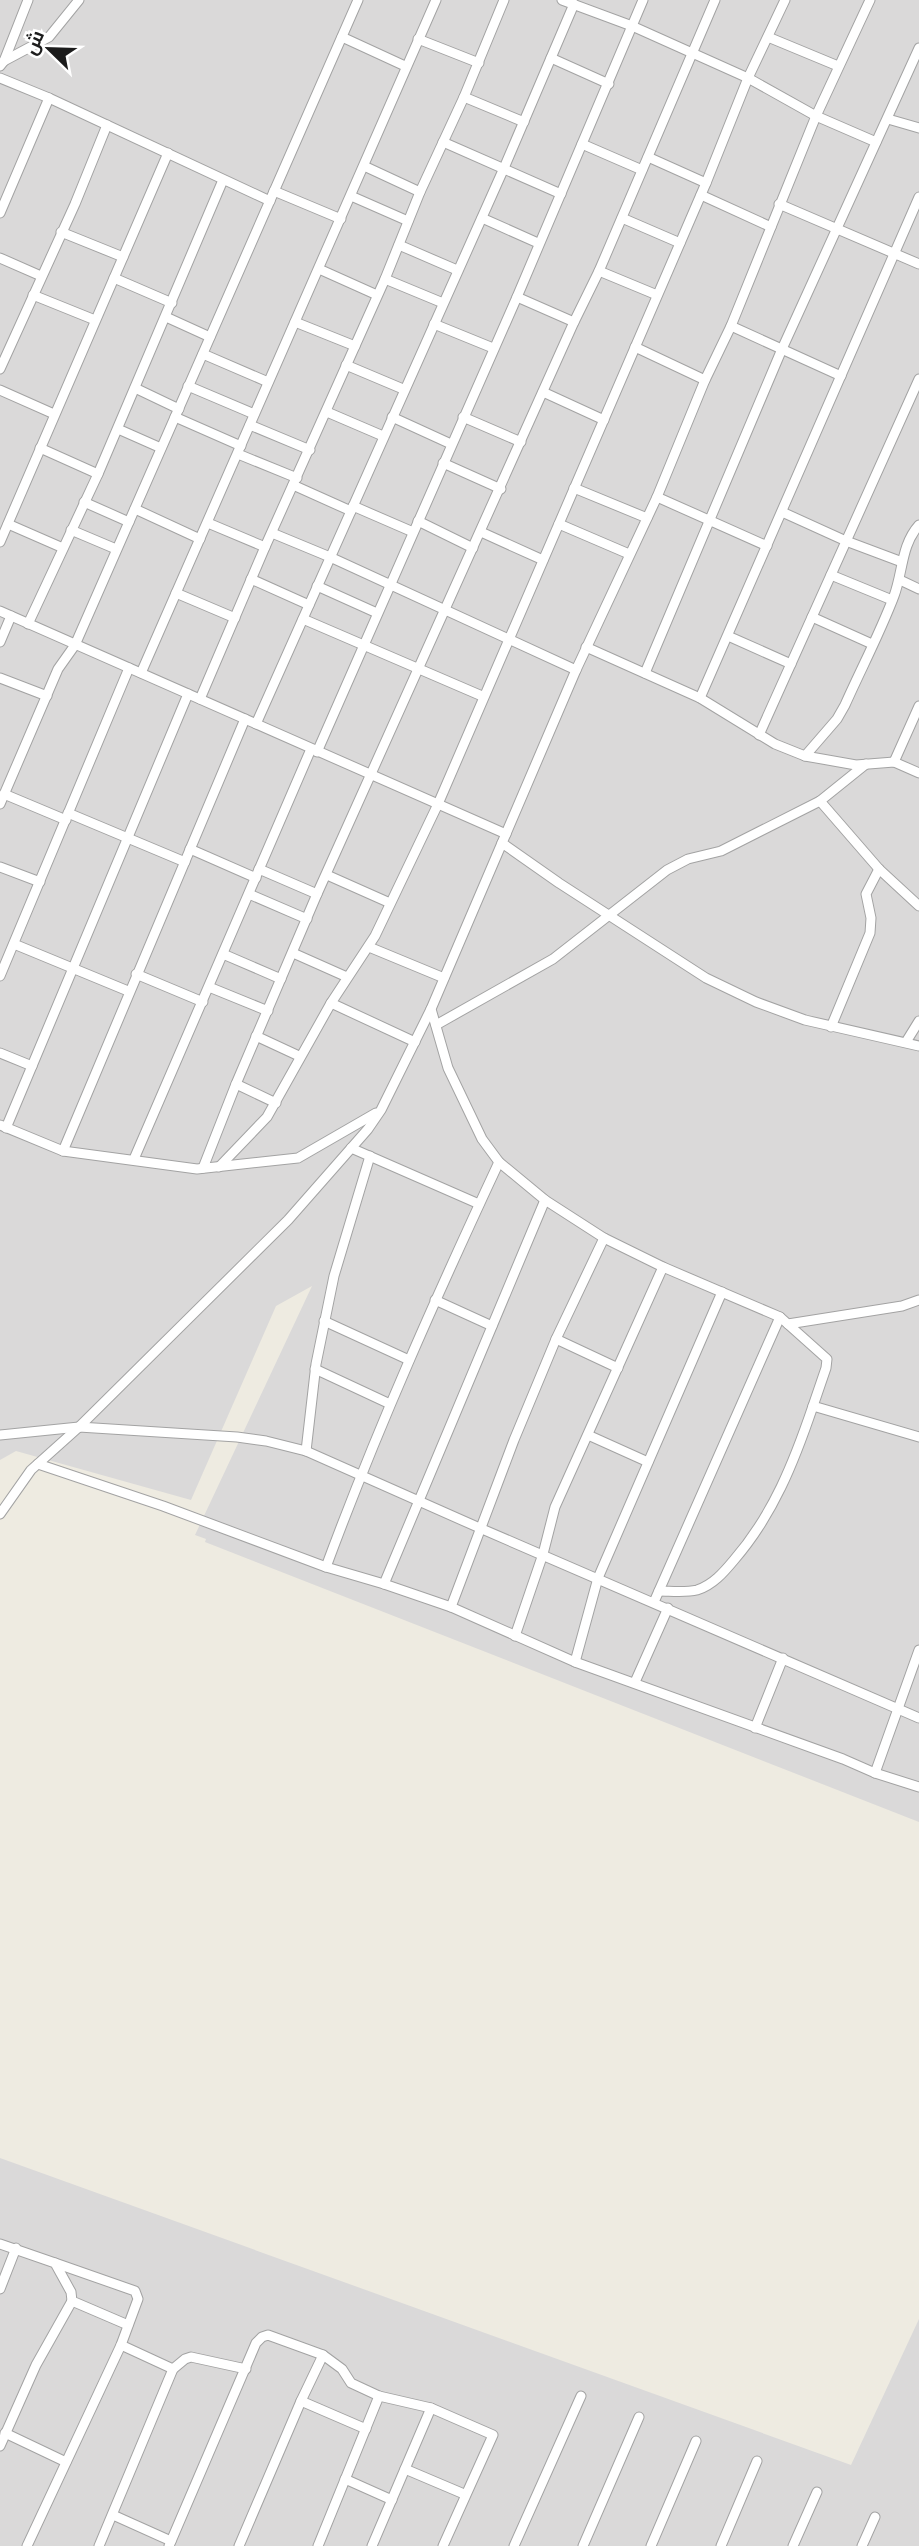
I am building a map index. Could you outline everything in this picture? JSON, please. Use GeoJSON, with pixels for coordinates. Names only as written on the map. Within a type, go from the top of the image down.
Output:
{"type":"FeatureCollection","features":[{"type":"Feature","properties":{"kind":"street"},"geometry":{"type":"LineString","coordinates":[[2,63],[28,0]]}},
{"type":"Feature","properties":{"kind":"street"},"geometry":{"type":"LineString","coordinates":[[2,63],[49,37],[79,0]]}},
{"type":"Feature","properties":{"kind":"street"},"geometry":{"type":"LineString","coordinates":[[0,804],[58,669],[75,645],[358,0]]}},
{"type":"Feature","properties":{"kind":"street"},"geometry":{"type":"LineString","coordinates":[[141,674],[436,0]]}},
{"type":"Feature","properties":{"kind":"street"},"geometry":{"type":"LineString","coordinates":[[200,699],[385,279],[420,192],[479,63],[504,0]]}},
{"type":"Feature","properties":{"kind":"street"},"geometry":{"type":"LineString","coordinates":[[134,1159],[257,873],[363,646],[517,297],[643,0]]}},
{"type":"Feature","properties":{"kind":"street"},"geometry":{"type":"LineString","coordinates":[[203,1168],[317,894],[599,271],[716,0]]}},
{"type":"Feature","properties":{"kind":"street"},"geometry":{"type":"LineString","coordinates":[[219,1167],[267,1117],[299,1056],[347,977],[369,947],[438,804],[482,696],[509,640],[701,195],[748,78],[785,0]]}},
{"type":"Feature","properties":{"kind":"street"},"geometry":{"type":"LineString","coordinates":[[0,1514],[20,1482],[288,1220],[381,1110],[431,1009],[586,647],[657,496],[705,380],[731,326],[816,116],[870,0]]}},
{"type":"Feature","properties":{"kind":"street"},"geometry":{"type":"LineString","coordinates":[[256,724],[524,122],[551,58],[567,2],[632,26],[748,78],[816,116],[876,142]]}},
{"type":"Feature","properties":{"kind":"street"},"geometry":{"type":"LineString","coordinates":[[342,37],[405,66]]}},
{"type":"Feature","properties":{"kind":"street"},"geometry":{"type":"LineString","coordinates":[[768,37],[838,66]]}},
{"type":"Feature","properties":{"kind":"street"},"geometry":{"type":"LineString","coordinates":[[418,39],[479,63]]}},
{"type":"Feature","properties":{"kind":"street"},"geometry":{"type":"LineString","coordinates":[[645,673],[782,349],[919,48]]}},
{"type":"Feature","properties":{"kind":"street"},"geometry":{"type":"LineString","coordinates":[[551,58],[609,84]]}},
{"type":"Feature","properties":{"kind":"street"},"geometry":{"type":"LineString","coordinates":[[0,78],[49,98],[270,201]]}},
{"type":"Feature","properties":{"kind":"street"},"geometry":{"type":"LineString","coordinates":[[464,97],[524,122]]}},
{"type":"Feature","properties":{"kind":"street"},"geometry":{"type":"LineString","coordinates":[[0,213],[49,98]]}},
{"type":"Feature","properties":{"kind":"street"},"geometry":{"type":"LineString","coordinates":[[888,119],[919,128]]}},
{"type":"Feature","properties":{"kind":"street"},"geometry":{"type":"LineString","coordinates":[[0,369],[107,125]]}},
{"type":"Feature","properties":{"kind":"street"},"geometry":{"type":"LineString","coordinates":[[443,142],[561,194]]}},
{"type":"Feature","properties":{"kind":"street"},"geometry":{"type":"LineString","coordinates":[[583,144],[642,170]]}},
{"type":"Feature","properties":{"kind":"street"},"geometry":{"type":"LineString","coordinates":[[0,542],[168,153]]}},
{"type":"Feature","properties":{"kind":"street"},"geometry":{"type":"LineString","coordinates":[[648,157],[706,183]]}},
{"type":"Feature","properties":{"kind":"street"},"geometry":{"type":"LineString","coordinates":[[364,166],[420,192]]}},
{"type":"Feature","properties":{"kind":"street"},"geometry":{"type":"LineString","coordinates":[[28,624],[118,429],[223,180]]}},
{"type":"Feature","properties":{"kind":"street"},"geometry":{"type":"LineString","coordinates":[[274,191],[341,219]]}},
{"type":"Feature","properties":{"kind":"street"},"geometry":{"type":"LineString","coordinates":[[701,195],[771,227]]}},
{"type":"Feature","properties":{"kind":"street"},"geometry":{"type":"LineString","coordinates":[[351,196],[408,221]]}},
{"type":"Feature","properties":{"kind":"street"},"geometry":{"type":"LineString","coordinates":[[700,698],[919,197]]}},
{"type":"Feature","properties":{"kind":"street"},"geometry":{"type":"LineString","coordinates":[[779,204],[919,264]]}},
{"type":"Feature","properties":{"kind":"street"},"geometry":{"type":"LineString","coordinates":[[482,218],[538,243]]}},
{"type":"Feature","properties":{"kind":"street"},"geometry":{"type":"LineString","coordinates":[[622,218],[680,243]]}},
{"type":"Feature","properties":{"kind":"street"},"geometry":{"type":"LineString","coordinates":[[61,232],[123,257]]}},
{"type":"Feature","properties":{"kind":"street"},"geometry":{"type":"LineString","coordinates":[[399,245],[457,270]]}},
{"type":"Feature","properties":{"kind":"street"},"geometry":{"type":"LineString","coordinates":[[0,258],[41,276]]}},
{"type":"Feature","properties":{"kind":"street"},"geometry":{"type":"LineString","coordinates":[[319,270],[377,295]]}},
{"type":"Feature","properties":{"kind":"street"},"geometry":{"type":"LineString","coordinates":[[599,271],[657,295]]}},
{"type":"Feature","properties":{"kind":"street"},"geometry":{"type":"LineString","coordinates":[[114,278],[172,303]]}},
{"type":"Feature","properties":{"kind":"street"},"geometry":{"type":"LineString","coordinates":[[385,279],[443,303]]}},
{"type":"Feature","properties":{"kind":"street"},"geometry":{"type":"LineString","coordinates":[[33,295],[95,320]]}},
{"type":"Feature","properties":{"kind":"street"},"geometry":{"type":"LineString","coordinates":[[517,297],[574,322]]}},
{"type":"Feature","properties":{"kind":"street"},"geometry":{"type":"LineString","coordinates":[[166,317],[210,337]]}},
{"type":"Feature","properties":{"kind":"street"},"geometry":{"type":"LineString","coordinates":[[295,322],[355,346]]}},
{"type":"Feature","properties":{"kind":"street"},"geometry":{"type":"LineString","coordinates":[[434,324],[493,348]]}},
{"type":"Feature","properties":{"kind":"street"},"geometry":{"type":"LineString","coordinates":[[731,326],[841,376]]}},
{"type":"Feature","properties":{"kind":"street"},"geometry":{"type":"LineString","coordinates":[[635,347],[705,380]]}},
{"type":"Feature","properties":{"kind":"street"},"geometry":{"type":"LineString","coordinates":[[202,354],[268,382]]}},
{"type":"Feature","properties":{"kind":"street"},"geometry":{"type":"LineString","coordinates":[[346,365],[403,389]]}},
{"type":"Feature","properties":{"kind":"street"},"geometry":{"type":"LineString","coordinates":[[759,735],[846,541],[915,400],[919,379]]}},
{"type":"Feature","properties":{"kind":"street"},"geometry":{"type":"LineString","coordinates":[[188,386],[254,414]]}},
{"type":"Feature","properties":{"kind":"street"},"geometry":{"type":"LineString","coordinates":[[135,388],[295,482],[412,532]]}},
{"type":"Feature","properties":{"kind":"street"},"geometry":{"type":"LineString","coordinates":[[0,390],[54,414]]}},
{"type":"Feature","properties":{"kind":"street"},"geometry":{"type":"LineString","coordinates":[[543,392],[604,420]]}},
{"type":"Feature","properties":{"kind":"street"},"geometry":{"type":"LineString","coordinates":[[327,412],[383,436]]}},
{"type":"Feature","properties":{"kind":"street"},"geometry":{"type":"LineString","coordinates":[[393,417],[451,444]]}},
{"type":"Feature","properties":{"kind":"street"},"geometry":{"type":"LineString","coordinates":[[463,417],[521,442]]}},
{"type":"Feature","properties":{"kind":"street"},"geometry":{"type":"LineString","coordinates":[[250,425],[310,450]]}},
{"type":"Feature","properties":{"kind":"street"},"geometry":{"type":"LineString","coordinates":[[118,429],[162,448]]}},
{"type":"Feature","properties":{"kind":"street"},"geometry":{"type":"LineString","coordinates":[[40,448],[98,474]]}},
{"type":"Feature","properties":{"kind":"street"},"geometry":{"type":"LineString","coordinates":[[443,463],[501,489]]}},
{"type":"Feature","properties":{"kind":"street"},"geometry":{"type":"LineString","coordinates":[[574,488],[647,518]]}},
{"type":"Feature","properties":{"kind":"street"},"geometry":{"type":"LineString","coordinates":[[657,496],[767,546]]}},
{"type":"Feature","properties":{"kind":"street"},"geometry":{"type":"LineString","coordinates":[[84,502],[129,522]]}},
{"type":"Feature","properties":{"kind":"street"},"geometry":{"type":"LineString","coordinates":[[135,509],[200,539]]}},
{"type":"Feature","properties":{"kind":"street"},"geometry":{"type":"LineString","coordinates":[[782,512],[846,541],[902,562]]}},
{"type":"Feature","properties":{"kind":"street"},"geometry":{"type":"LineString","coordinates":[[418,521],[473,548]]}},
{"type":"Feature","properties":{"kind":"street"},"geometry":{"type":"LineString","coordinates":[[208,523],[265,547]]}},
{"type":"Feature","properties":{"kind":"street"},"geometry":{"type":"LineString","coordinates":[[8,524],[63,548]]}},
{"type":"Feature","properties":{"kind":"street"},"geometry":{"type":"LineString","coordinates":[[559,524],[629,554]]}},
{"type":"Feature","properties":{"kind":"street"},"geometry":{"type":"LineString","coordinates":[[805,756],[837,719],[892,600],[900,580],[907,543],[919,525]]}},
{"type":"Feature","properties":{"kind":"street"},"geometry":{"type":"LineString","coordinates":[[71,530],[116,549]]}},
{"type":"Feature","properties":{"kind":"street"},"geometry":{"type":"LineString","coordinates":[[481,532],[543,560]]}},
{"type":"Feature","properties":{"kind":"street"},"geometry":{"type":"LineString","coordinates":[[272,533],[576,670]]}},
{"type":"Feature","properties":{"kind":"street"},"geometry":{"type":"LineString","coordinates":[[831,575],[892,600]]}},
{"type":"Feature","properties":{"kind":"street"},"geometry":{"type":"LineString","coordinates":[[251,579],[309,605]]}},
{"type":"Feature","properties":{"kind":"street"},"geometry":{"type":"LineString","coordinates":[[900,580],[919,589]]}},
{"type":"Feature","properties":{"kind":"street"},"geometry":{"type":"LineString","coordinates":[[317,586],[377,613]]}},
{"type":"Feature","properties":{"kind":"street"},"geometry":{"type":"LineString","coordinates":[[176,593],[235,618]]}},
{"type":"Feature","properties":{"kind":"street"},"geometry":{"type":"LineString","coordinates":[[0,611],[438,804],[504,839],[610,916],[706,978],[756,1002],[831,1027],[919,1046]]}},
{"type":"Feature","properties":{"kind":"street"},"geometry":{"type":"LineString","coordinates":[[0,642],[11,616]]}},
{"type":"Feature","properties":{"kind":"street"},"geometry":{"type":"LineString","coordinates":[[812,617],[872,644]]}},
{"type":"Feature","properties":{"kind":"street"},"geometry":{"type":"LineString","coordinates":[[303,619],[482,696]]}},
{"type":"Feature","properties":{"kind":"street"},"geometry":{"type":"LineString","coordinates":[[728,636],[791,664]]}},
{"type":"Feature","properties":{"kind":"street"},"geometry":{"type":"LineString","coordinates":[[586,647],[700,698],[759,735],[805,756],[856,765],[894,762],[919,773]]}},
{"type":"Feature","properties":{"kind":"street"},"geometry":{"type":"LineString","coordinates":[[0,976],[129,668]]}},
{"type":"Feature","properties":{"kind":"street"},"geometry":{"type":"LineString","coordinates":[[0,678],[47,696]]}},
{"type":"Feature","properties":{"kind":"street"},"geometry":{"type":"LineString","coordinates":[[188,694],[74,969],[3,1126],[63,1151],[203,1168],[298,1158],[381,1110]]}},
{"type":"Feature","properties":{"kind":"street"},"geometry":{"type":"LineString","coordinates":[[894,762],[919,706]]}},
{"type":"Feature","properties":{"kind":"street"},"geometry":{"type":"LineString","coordinates":[[63,1151],[128,991],[245,719]]}},
{"type":"Feature","properties":{"kind":"street"},"geometry":{"type":"LineString","coordinates":[[436,1025],[554,959],[667,870],[688,859],[721,850],[820,801],[866,764]]}},
{"type":"Feature","properties":{"kind":"street"},"geometry":{"type":"LineString","coordinates":[[5,794],[128,838],[185,862]]}},
{"type":"Feature","properties":{"kind":"street"},"geometry":{"type":"LineString","coordinates":[[820,801],[879,869],[919,906]]}},
{"type":"Feature","properties":{"kind":"street"},"geometry":{"type":"LineString","coordinates":[[190,849],[317,894]]}},
{"type":"Feature","properties":{"kind":"street"},"geometry":{"type":"LineString","coordinates":[[0,867],[40,882]]}},
{"type":"Feature","properties":{"kind":"street"},"geometry":{"type":"LineString","coordinates":[[831,1027],[870,933],[871,918],[866,894],[879,869]]}},
{"type":"Feature","properties":{"kind":"street"},"geometry":{"type":"LineString","coordinates":[[327,875],[390,902]]}},
{"type":"Feature","properties":{"kind":"street"},"geometry":{"type":"LineString","coordinates":[[249,894],[307,919]]}},
{"type":"Feature","properties":{"kind":"street"},"geometry":{"type":"LineString","coordinates":[[14,944],[128,991]]}},
{"type":"Feature","properties":{"kind":"street"},"geometry":{"type":"LineString","coordinates":[[369,947],[444,978]]}},
{"type":"Feature","properties":{"kind":"street"},"geometry":{"type":"LineString","coordinates":[[293,953],[347,977]]}},
{"type":"Feature","properties":{"kind":"street"},"geometry":{"type":"LineString","coordinates":[[223,954],[281,979]]}},
{"type":"Feature","properties":{"kind":"street"},"geometry":{"type":"LineString","coordinates":[[136,974],[203,1002]]}},
{"type":"Feature","properties":{"kind":"street"},"geometry":{"type":"LineString","coordinates":[[209,987],[268,1011]]}},
{"type":"Feature","properties":{"kind":"street"},"geometry":{"type":"LineString","coordinates":[[331,1003],[415,1042]]}},
{"type":"Feature","properties":{"kind":"street"},"geometry":{"type":"LineString","coordinates":[[431,1009],[448,1068],[482,1139],[499,1162],[545,1200],[604,1238],[663,1267],[779,1317],[827,1359],[796,1454],[778,1496],[753,1538],[713,1582],[695,1590],[659,1591]]}},
{"type":"Feature","properties":{"kind":"street"},"geometry":{"type":"LineString","coordinates":[[906,1042],[919,1021]]}},
{"type":"Feature","properties":{"kind":"street"},"geometry":{"type":"LineString","coordinates":[[256,1036],[299,1056]]}},
{"type":"Feature","properties":{"kind":"street"},"geometry":{"type":"LineString","coordinates":[[0,1053],[32,1066]]}},
{"type":"Feature","properties":{"kind":"street"},"geometry":{"type":"LineString","coordinates":[[236,1084],[276,1103]]}},
{"type":"Feature","properties":{"kind":"street"},"geometry":{"type":"LineString","coordinates":[[351,1148],[479,1204]]}},
{"type":"Feature","properties":{"kind":"street"},"geometry":{"type":"LineString","coordinates":[[306,1451],[324,1321],[347,1226],[370,1156]]}},
{"type":"Feature","properties":{"kind":"street"},"geometry":{"type":"LineString","coordinates":[[326,1567],[360,1474],[435,1300],[499,1162]]}},
{"type":"Feature","properties":{"kind":"street"},"geometry":{"type":"LineString","coordinates":[[384,1584],[545,1200]]}},
{"type":"Feature","properties":{"kind":"street"},"geometry":{"type":"LineString","coordinates":[[451,1607],[514,1440],[556,1339],[604,1238]]}},
{"type":"Feature","properties":{"kind":"street"},"geometry":{"type":"LineString","coordinates":[[515,1636],[555,1507],[663,1267]]}},
{"type":"Feature","properties":{"kind":"street"},"geometry":{"type":"LineString","coordinates":[[575,1662],[598,1578],[722,1292]]}},
{"type":"Feature","properties":{"kind":"street"},"geometry":{"type":"LineString","coordinates":[[435,1300],[492,1326]]}},
{"type":"Feature","properties":{"kind":"street"},"geometry":{"type":"LineString","coordinates":[[789,1324],[902,1306],[919,1300]]}},
{"type":"Feature","properties":{"kind":"street"},"geometry":{"type":"LineString","coordinates":[[654,1602],[779,1317]]}},
{"type":"Feature","properties":{"kind":"street"},"geometry":{"type":"LineString","coordinates":[[324,1321],[409,1360]]}},
{"type":"Feature","properties":{"kind":"street"},"geometry":{"type":"LineString","coordinates":[[556,1339],[618,1368]]}},
{"type":"Feature","properties":{"kind":"street"},"geometry":{"type":"LineString","coordinates":[[316,1370],[390,1404]]}},
{"type":"Feature","properties":{"kind":"street"},"geometry":{"type":"LineString","coordinates":[[813,1406],[919,1437]]}},
{"type":"Feature","properties":{"kind":"street"},"geometry":{"type":"LineString","coordinates":[[3,1435],[79,1427],[237,1437],[306,1451],[919,1718]]}},
{"type":"Feature","properties":{"kind":"street"},"geometry":{"type":"LineString","coordinates":[[588,1435],[648,1462]]}},
{"type":"Feature","properties":{"kind":"street"},"geometry":{"type":"LineString","coordinates":[[38,1464],[163,1506],[326,1567],[451,1607],[575,1662],[919,1787]]}},
{"type":"Feature","properties":{"kind":"street"},"geometry":{"type":"LineString","coordinates":[[635,1682],[668,1608]]}},
{"type":"Feature","properties":{"kind":"street"},"geometry":{"type":"LineString","coordinates":[[875,1773],[919,1650]]}},
{"type":"Feature","properties":{"kind":"street"},"geometry":{"type":"LineString","coordinates":[[755,1727],[783,1658]]}},
{"type":"Feature","properties":{"kind":"street"},"geometry":{"type":"LineString","coordinates":[[0,2244],[135,2291],[138,2300],[121,2345],[27,2546]]}},
{"type":"Feature","properties":{"kind":"street"},"geometry":{"type":"LineString","coordinates":[[0,2289],[16,2248]]}},
{"type":"Feature","properties":{"kind":"street"},"geometry":{"type":"LineString","coordinates":[[0,2446],[36,2365],[72,2301],[71,2292],[55,2263]]}},
{"type":"Feature","properties":{"kind":"street"},"geometry":{"type":"LineString","coordinates":[[72,2301],[128,2325]]}},
{"type":"Feature","properties":{"kind":"street"},"geometry":{"type":"LineString","coordinates":[[113,2515],[170,2543],[256,2343],[268,2335],[323,2355],[342,2369],[351,2383],[379,2396],[431,2408],[493,2435],[464,2494],[443,2546]]}},
{"type":"Feature","properties":{"kind":"street"},"geometry":{"type":"LineString","coordinates":[[121,2345],[173,2369]]}},
{"type":"Feature","properties":{"kind":"street"},"geometry":{"type":"LineString","coordinates":[[239,2546],[323,2355]]}},
{"type":"Feature","properties":{"kind":"street"},"geometry":{"type":"LineString","coordinates":[[99,2546],[173,2369],[191,2357],[246,2369]]}},
{"type":"Feature","properties":{"kind":"street"},"geometry":{"type":"LineString","coordinates":[[318,2546],[379,2396]]}},
{"type":"Feature","properties":{"kind":"street"},"geometry":{"type":"LineString","coordinates":[[514,2546],[581,2396]]}},
{"type":"Feature","properties":{"kind":"street"},"geometry":{"type":"LineString","coordinates":[[301,2401],[366,2429]]}},
{"type":"Feature","properties":{"kind":"street"},"geometry":{"type":"LineString","coordinates":[[372,2546],[431,2408]]}},
{"type":"Feature","properties":{"kind":"street"},"geometry":{"type":"LineString","coordinates":[[583,2546],[639,2417]]}},
{"type":"Feature","properties":{"kind":"street"},"geometry":{"type":"LineString","coordinates":[[5,2434],[66,2462]]}},
{"type":"Feature","properties":{"kind":"street"},"geometry":{"type":"LineString","coordinates":[[651,2546],[696,2441]]}},
{"type":"Feature","properties":{"kind":"street"},"geometry":{"type":"LineString","coordinates":[[721,2546],[757,2461]]}},
{"type":"Feature","properties":{"kind":"street"},"geometry":{"type":"LineString","coordinates":[[405,2469],[464,2494]]}},
{"type":"Feature","properties":{"kind":"street"},"geometry":{"type":"LineString","coordinates":[[345,2479],[392,2500]]}},
{"type":"Feature","properties":{"kind":"street"},"geometry":{"type":"LineString","coordinates":[[793,2546],[817,2492]]}},
{"type":"Feature","properties":{"kind":"street"},"geometry":{"type":"LineString","coordinates":[[862,2546],[875,2517]]}},
{"type":"Feature","properties":{"kind":"shaded area"},"geometry":{"type":"Polygon","coordinates":[[[0,0],[919,0],[919,1822],[205,1542],[206,1539],[195,1535],[312,1286],[276,1306],[191,1500],[16,1451],[0,1460],[0,0]]]}},
{"type":"Feature","properties":{"kind":"shaded area"},"geometry":{"type":"Polygon","coordinates":[[[0,2158],[851,2465],[919,2319],[919,2546],[0,2546],[0,2158]]]}}]}
